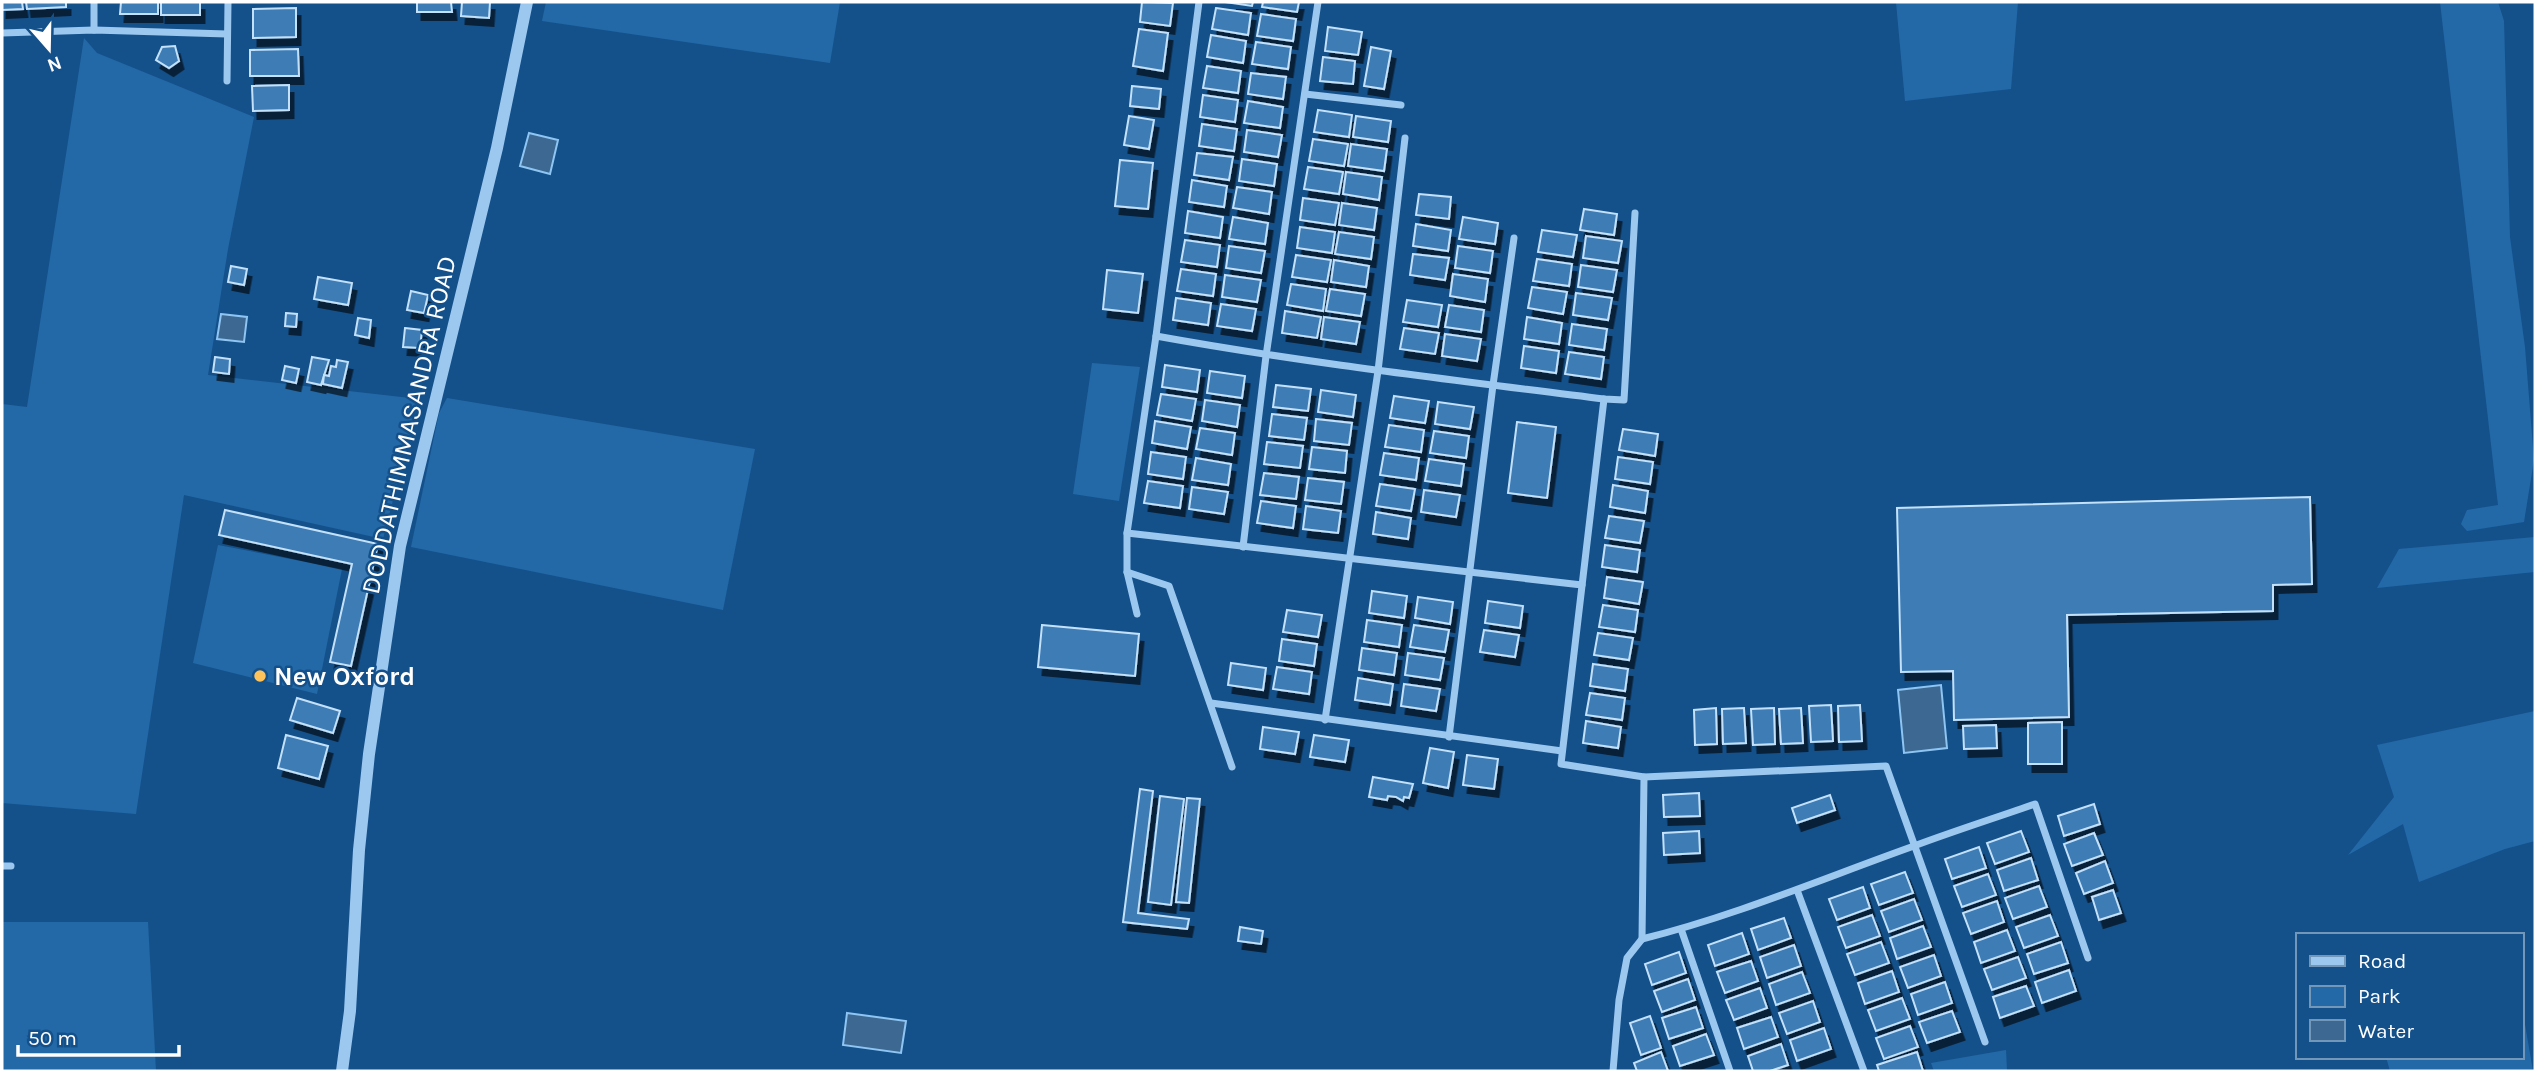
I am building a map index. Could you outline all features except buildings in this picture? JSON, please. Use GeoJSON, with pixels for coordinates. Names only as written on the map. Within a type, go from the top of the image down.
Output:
{"type":"FeatureCollection","features":[{"type":"Feature","properties":{"kind":"street"},"geometry":{"type":"LineString","coordinates":[[94,2],[94,30]]}},
{"type":"Feature","properties":{"kind":"street"},"geometry":{"type":"LineString","coordinates":[[227,81],[228,2]]}},
{"type":"Feature","properties":{"kind":"street","name":"DODDATHIMMASANDRA ROAD"},"geometry":{"type":"LineString","coordinates":[[342,1071],[351,1011],[359,850],[369,754],[400,546],[497,148],[527,2]]}},
{"type":"Feature","properties":{"kind":"street"},"geometry":{"type":"LineString","coordinates":[[1137,614],[1127,572],[1127,533],[1157,337],[1199,2]]}},
{"type":"Feature","properties":{"kind":"street"},"geometry":{"type":"LineString","coordinates":[[1243,547],[1266,356],[1318,2]]}},
{"type":"Feature","properties":{"kind":"street"},"geometry":{"type":"LineString","coordinates":[[2,33],[94,30],[228,34]]}},
{"type":"Feature","properties":{"kind":"street"},"geometry":{"type":"LineString","coordinates":[[1305,94],[1401,105]]}},
{"type":"Feature","properties":{"kind":"street"},"geometry":{"type":"LineString","coordinates":[[1325,720],[1378,371],[1405,138]]}},
{"type":"Feature","properties":{"kind":"street"},"geometry":{"type":"LineString","coordinates":[[1157,337],[1266,356],[1624,400],[1634,213]]}},
{"type":"Feature","properties":{"kind":"street"},"geometry":{"type":"LineString","coordinates":[[1449,737],[1514,238]]}},
{"type":"Feature","properties":{"kind":"street"},"geometry":{"type":"LineString","coordinates":[[1604,399],[1561,764],[1644,777],[1886,766],[1985,1042]]}},
{"type":"Feature","properties":{"kind":"street"},"geometry":{"type":"LineString","coordinates":[[1127,533],[1582,585]]}},
{"type":"Feature","properties":{"kind":"street"},"geometry":{"type":"LineString","coordinates":[[1127,572],[1169,586],[1232,767]]}},
{"type":"Feature","properties":{"kind":"street"},"geometry":{"type":"LineString","coordinates":[[1211,703],[1562,751]]}},
{"type":"Feature","properties":{"kind":"street"},"geometry":{"type":"LineString","coordinates":[[1642,939],[1644,777]]}},
{"type":"Feature","properties":{"kind":"street"},"geometry":{"type":"LineString","coordinates":[[1613,1071],[1619,1000],[1627,958],[1642,939],[1681,929],[1797,890],[1915,845],[2035,804],[2088,958]]}},
{"type":"Feature","properties":{"kind":"street"},"geometry":{"type":"LineString","coordinates":[[2,866],[11,866]]}},
{"type":"Feature","properties":{"kind":"street"},"geometry":{"type":"LineString","coordinates":[[1797,890],[1864,1071]]}},
{"type":"Feature","properties":{"kind":"street"},"geometry":{"type":"LineString","coordinates":[[1681,929],[1730,1071]]}},
{"type":"Feature","properties":{"kind":"green space"},"geometry":{"type":"Polygon","coordinates":[[[546,2],[840,2],[830,63],[542,21],[546,2]]]}},
{"type":"Feature","properties":{"kind":"green space"},"geometry":{"type":"Polygon","coordinates":[[[1896,2],[2018,2],[2011,89],[1905,101],[1896,2]]]}},
{"type":"Feature","properties":{"kind":"green space"},"geometry":{"type":"Polygon","coordinates":[[[2440,2],[2498,2],[2504,21],[2510,237],[2525,347],[2534,460],[2524,522],[2467,531],[2461,524],[2467,510],[2498,505],[2440,2]]]}},
{"type":"Feature","properties":{"kind":"green space"},"geometry":{"type":"Polygon","coordinates":[[[84,38],[97,53],[254,117],[228,249],[208,375],[419,399],[383,539],[184,495],[136,814],[2,803],[2,404],[27,407],[84,38]]]}},
{"type":"Feature","properties":{"kind":"green space"},"geometry":{"type":"Polygon","coordinates":[[[1092,363],[1140,367],[1119,501],[1073,494],[1092,363]]]}},
{"type":"Feature","properties":{"kind":"green space"},"geometry":{"type":"Polygon","coordinates":[[[447,398],[755,449],[723,610],[411,547],[439,413],[447,398]]]}},
{"type":"Feature","properties":{"kind":"green space"},"geometry":{"type":"Polygon","coordinates":[[[2535,537],[2535,572],[2377,588],[2399,549],[2535,537]]]}},
{"type":"Feature","properties":{"kind":"green space"},"geometry":{"type":"Polygon","coordinates":[[[218,545],[342,569],[317,694],[193,663],[218,545]]]}},
{"type":"Feature","properties":{"kind":"green space"},"geometry":{"type":"Polygon","coordinates":[[[2535,711],[2535,841],[2505,849],[2419,882],[2403,824],[2348,855],[2394,797],[2377,745],[2535,711]]]}},
{"type":"Feature","properties":{"kind":"green space"},"geometry":{"type":"Polygon","coordinates":[[[2,922],[148,922],[156,1071],[2,1071],[2,922]]]}},
{"type":"Feature","properties":{"kind":"green space"},"geometry":{"type":"Polygon","coordinates":[[[2523,1013],[2533,1071],[2390,1071],[2387,1059],[2523,1059],[2523,1013]]]}},
{"type":"Feature","properties":{"kind":"green space"},"geometry":{"type":"Polygon","coordinates":[[[2006,1050],[2007,1071],[1934,1071],[1931,1063],[2006,1050]]]}},
{"type":"Feature","properties":{"kind":"water"},"geometry":{"type":"Polygon","coordinates":[[[529,133],[558,140],[550,174],[520,166],[529,133]]]}},
{"type":"Feature","properties":{"kind":"water"},"geometry":{"type":"Polygon","coordinates":[[[221,314],[247,317],[244,342],[217,339],[221,314]]]}},
{"type":"Feature","properties":{"kind":"water"},"geometry":{"type":"Polygon","coordinates":[[[1941,685],[1947,748],[1904,753],[1898,690],[1941,685]]]}},
{"type":"Feature","properties":{"kind":"water"},"geometry":{"type":"Polygon","coordinates":[[[847,1013],[906,1021],[901,1053],[843,1045],[847,1013]]]}},
{"type":"Feature","properties":{"kind":"place","name":"New Oxford"},"geometry":{"type":"Point","coordinates":[260,676]}}]}
